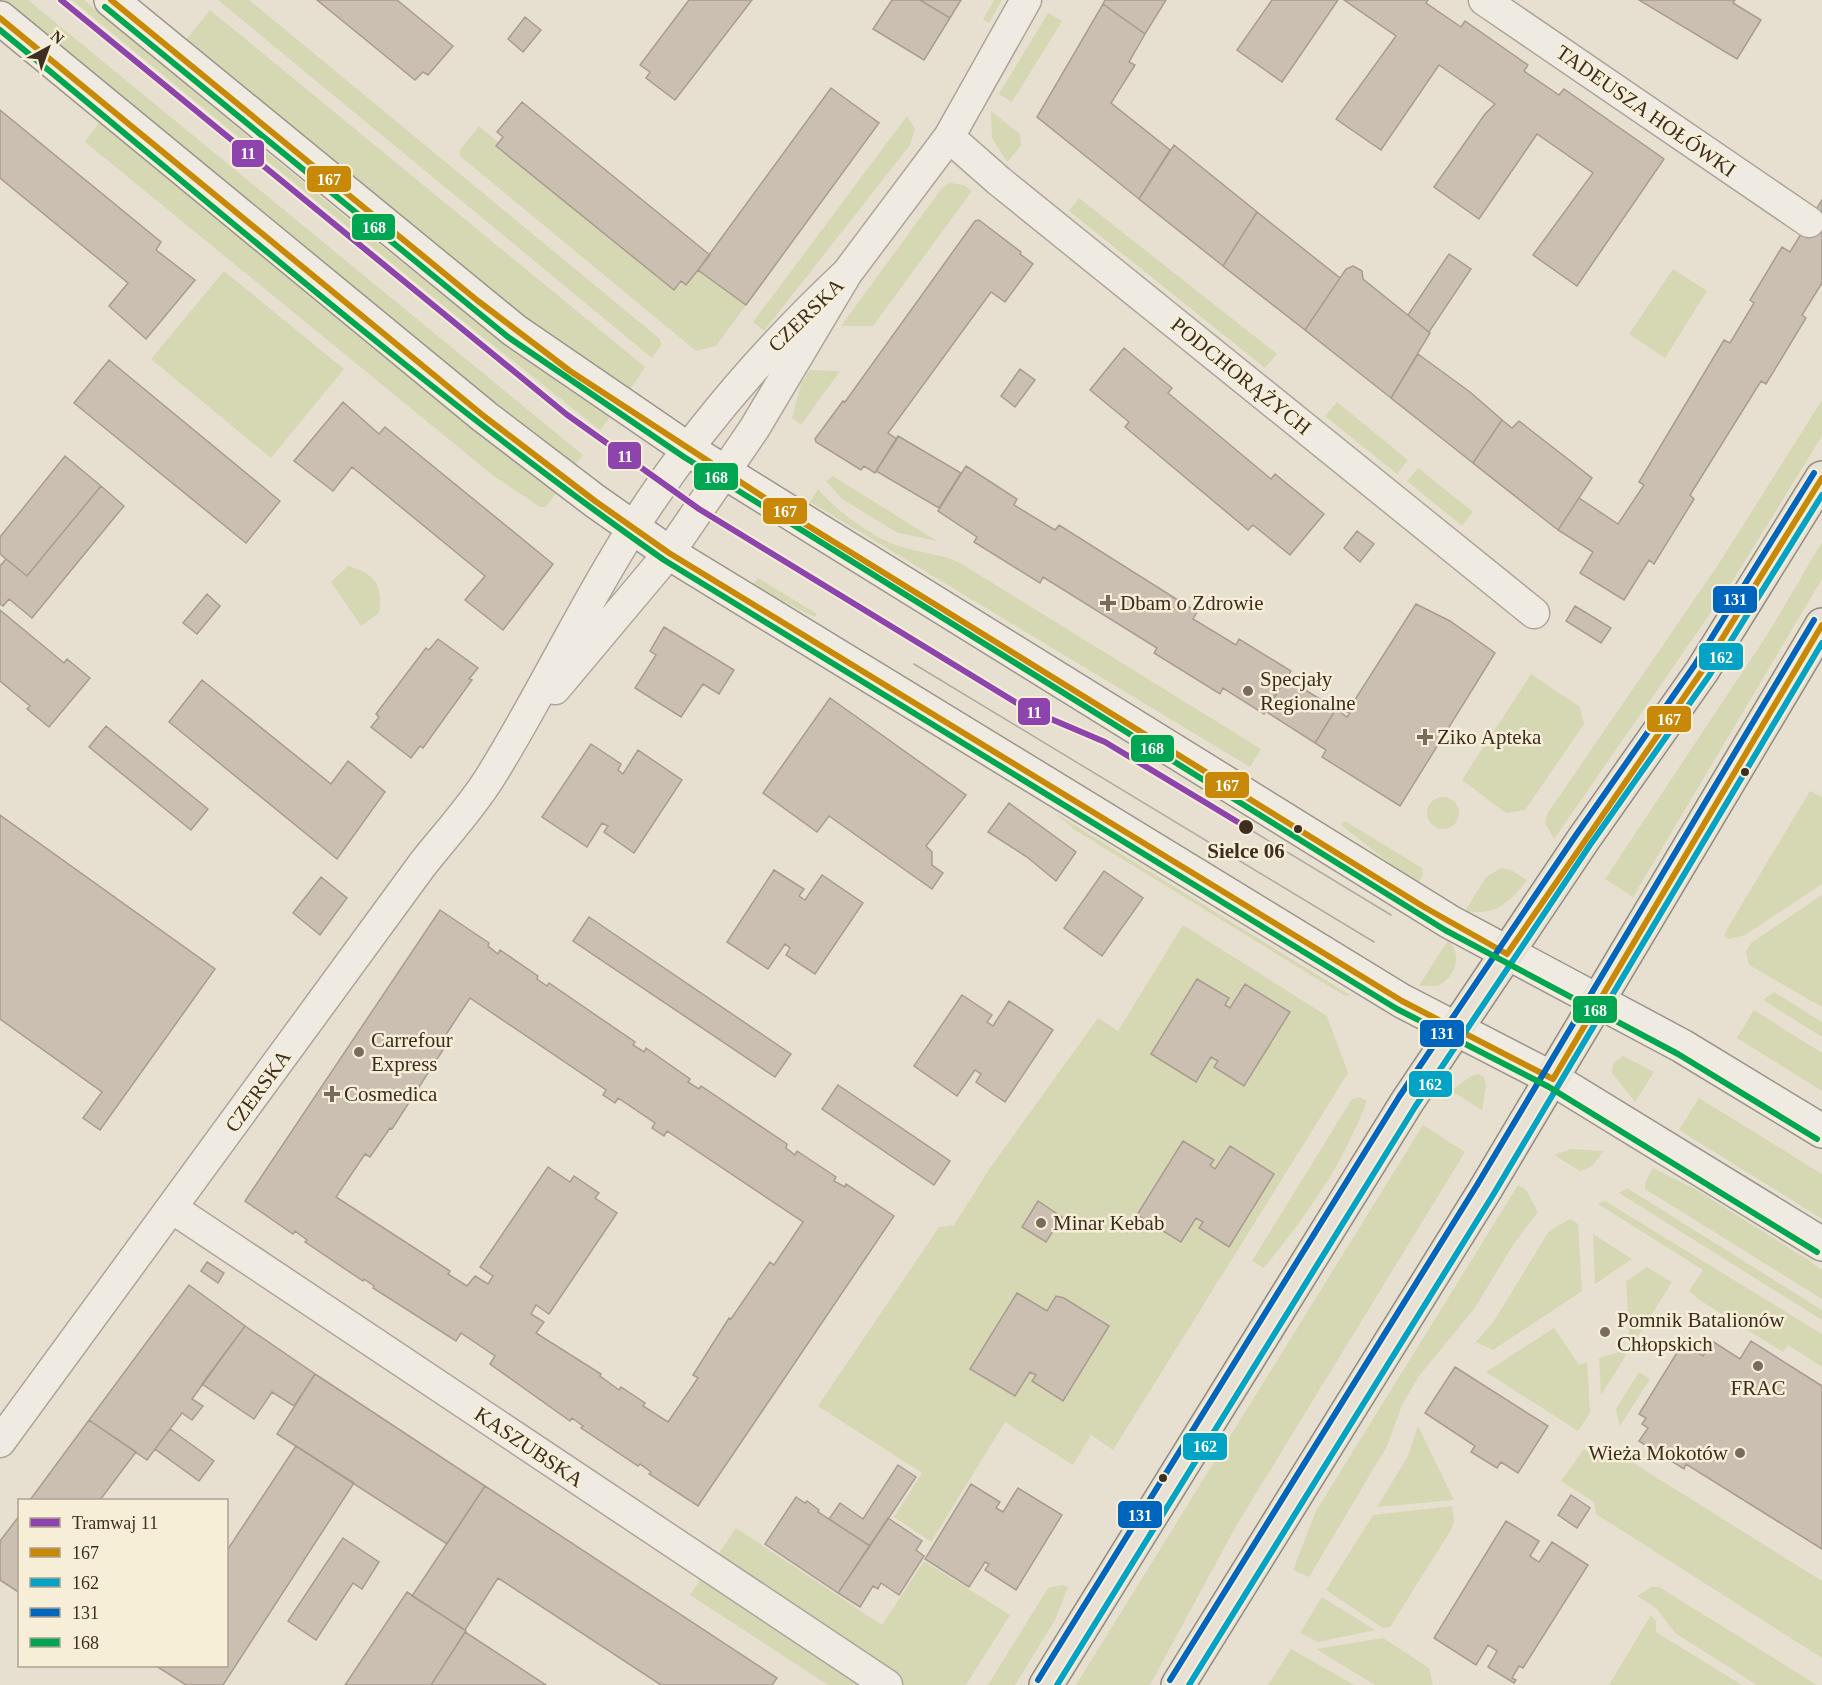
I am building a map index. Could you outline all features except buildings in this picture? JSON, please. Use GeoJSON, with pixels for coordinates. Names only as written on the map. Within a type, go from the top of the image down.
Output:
{"type":"FeatureCollection","features":[{"type":"Feature","properties":{"kind":"main road"},"geometry":{"type":"LineString","coordinates":[[111,0],[514,330],[723,473],[1277,813],[1424,907],[1507,954],[1599,1000],[1682,1046],[1822,1131]]}},
{"type":"Feature","properties":{"kind":"main road"},"geometry":{"type":"LineString","coordinates":[[0,18],[485,417],[669,553],[1402,1001],[1552,1079],[1822,1244]]}},
{"type":"Feature","properties":{"kind":"main road"},"geometry":{"type":"LineString","coordinates":[[1046,1685],[1454,1030],[1702,671],[1822,478]]}},
{"type":"Feature","properties":{"kind":"main road"},"geometry":{"type":"LineString","coordinates":[[1178,1685],[1552,1079],[1822,626]]}},
{"type":"Feature","properties":{"kind":"street"},"geometry":{"type":"LineString","coordinates":[[847,273],[949,137],[1026,0]]}},
{"type":"Feature","properties":{"kind":"street","name":"TADEUSZA HOŁÓWKI"},"geometry":{"type":"LineString","coordinates":[[1484,0],[1809,222]]}},
{"type":"Feature","properties":{"kind":"street","name":"PODCHORĄŻYCH"},"geometry":{"type":"LineString","coordinates":[[949,137],[999,181],[1534,613]]}},
{"type":"Feature","properties":{"kind":"street","name":"CZERSKA"},"geometry":{"type":"LineString","coordinates":[[0,1442],[422,865],[488,780],[633,528],[689,450],[749,372],[805,312],[847,273]]}},
{"type":"Feature","properties":{"kind":"street","name":"CZERSKA"},"geometry":{"type":"LineString","coordinates":[[512,739],[669,553],[764,414],[847,273]]}},
{"type":"Feature","properties":{"kind":"street","name":"KASZUBSKA"},"geometry":{"type":"LineString","coordinates":[[172,1208],[887,1685]]}},
{"type":"Feature","properties":{"kind":"green space"},"geometry":{"type":"Polygon","coordinates":[[[4,0],[28,0],[583,455],[575,465],[442,360],[4,0]]]}},
{"type":"Feature","properties":{"kind":"green space"},"geometry":{"type":"Polygon","coordinates":[[[72,0],[84,0],[408,267],[541,369],[610,417],[600,430],[444,306],[72,0]]]}},
{"type":"Feature","properties":{"kind":"green space"},"geometry":{"type":"Polygon","coordinates":[[[218,0],[249,0],[660,339],[661,345],[652,358],[218,0]]]}},
{"type":"Feature","properties":{"kind":"green space"},"geometry":{"type":"Polygon","coordinates":[[[994,0],[1002,0],[989,23],[983,19],[994,0]]]}},
{"type":"Feature","properties":{"kind":"green space"},"geometry":{"type":"Polygon","coordinates":[[[210,10],[645,367],[629,391],[525,318],[185,41],[210,10]]]}},
{"type":"Feature","properties":{"kind":"green space"},"geometry":{"type":"Polygon","coordinates":[[[1048,13],[1062,21],[1012,102],[999,94],[1048,13]]]}},
{"type":"Feature","properties":{"kind":"green space"},"geometry":{"type":"Polygon","coordinates":[[[991,111],[1020,134],[1021,146],[1007,162],[992,138],[991,111]]]}},
{"type":"Feature","properties":{"kind":"green space"},"geometry":{"type":"Polygon","coordinates":[[[907,116],[915,129],[910,145],[764,331],[753,322],[907,116]]]}},
{"type":"Feature","properties":{"kind":"green space"},"geometry":{"type":"Polygon","coordinates":[[[100,121],[557,492],[546,507],[540,507],[495,477],[85,142],[100,121]]]}},
{"type":"Feature","properties":{"kind":"green space"},"geometry":{"type":"Polygon","coordinates":[[[479,126],[498,142],[496,146],[674,290],[698,270],[746,305],[716,346],[696,351],[460,156],[460,150],[479,126]]]}},
{"type":"Feature","properties":{"kind":"green space"},"geometry":{"type":"Polygon","coordinates":[[[950,183],[964,185],[972,191],[873,326],[841,326],[942,188],[950,183]]]}},
{"type":"Feature","properties":{"kind":"green space"},"geometry":{"type":"Polygon","coordinates":[[[1079,198],[1277,354],[1265,368],[1069,211],[1079,198]]]}},
{"type":"Feature","properties":{"kind":"green space"},"geometry":{"type":"Polygon","coordinates":[[[1673,269],[1707,291],[1665,358],[1629,334],[1673,269]]]}},
{"type":"Feature","properties":{"kind":"green space"},"geometry":{"type":"Polygon","coordinates":[[[224,271],[344,369],[271,458],[151,359],[224,271]]]}},
{"type":"Feature","properties":{"kind":"green space"},"geometry":{"type":"Polygon","coordinates":[[[810,370],[840,371],[801,425],[792,418],[801,384],[810,370]]]}},
{"type":"Feature","properties":{"kind":"green space"},"geometry":{"type":"Polygon","coordinates":[[[1822,400],[1822,436],[1732,582],[1554,839],[1545,823],[1547,814],[1718,565],[1822,400]]]}},
{"type":"Feature","properties":{"kind":"green space"},"geometry":{"type":"Polygon","coordinates":[[[1337,402],[1408,460],[1397,474],[1325,416],[1337,402]]]}},
{"type":"Feature","properties":{"kind":"green space"},"geometry":{"type":"Polygon","coordinates":[[[1418,468],[1473,512],[1462,526],[1407,481],[1418,468]]]}},
{"type":"Feature","properties":{"kind":"green space"},"geometry":{"type":"Polygon","coordinates":[[[833,476],[937,541],[898,533],[842,499],[826,481],[833,476]]]}},
{"type":"Feature","properties":{"kind":"green space"},"geometry":{"type":"Polygon","coordinates":[[[818,489],[835,506],[868,531],[902,547],[960,563],[1261,749],[1250,767],[810,502],[818,489]]]}},
{"type":"Feature","properties":{"kind":"green space"},"geometry":{"type":"Polygon","coordinates":[[[1822,542],[1822,579],[1633,897],[1605,879],[1767,635],[1822,542]]]}},
{"type":"Feature","properties":{"kind":"green space"},"geometry":{"type":"Polygon","coordinates":[[[348,566],[371,577],[380,595],[379,613],[361,626],[331,582],[348,566]]]}},
{"type":"Feature","properties":{"kind":"green space"},"geometry":{"type":"Polygon","coordinates":[[[758,578],[817,614],[815,617],[752,586],[758,578]]]}},
{"type":"Feature","properties":{"kind":"green space"},"geometry":{"type":"Polygon","coordinates":[[[1531,674],[1580,707],[1584,724],[1525,810],[1506,813],[1462,780],[1531,674]]]}},
{"type":"Feature","properties":{"kind":"green space"},"geometry":{"type":"Polygon","coordinates":[[[1810,791],[1822,797],[1822,884],[1745,935],[1728,939],[1724,936],[1730,924],[1810,791]]]}},
{"type":"Feature","properties":{"kind":"green space"},"geometry":{"type":"Polygon","coordinates":[[[1443,797],[1455,801],[1459,813],[1455,825],[1443,829],[1431,825],[1427,813],[1431,801],[1443,797]]]}},
{"type":"Feature","properties":{"kind":"green space"},"geometry":{"type":"Polygon","coordinates":[[[1055,813],[1350,995],[1345,996],[1075,830],[1055,813]]]}},
{"type":"Feature","properties":{"kind":"green space"},"geometry":{"type":"Polygon","coordinates":[[[1345,821],[1422,868],[1423,875],[1417,885],[1341,825],[1345,821]]]}},
{"type":"Feature","properties":{"kind":"green space"},"geometry":{"type":"Polygon","coordinates":[[[1501,868],[1511,870],[1527,880],[1515,895],[1493,910],[1465,911],[1486,877],[1501,868]]]}},
{"type":"Feature","properties":{"kind":"green space"},"geometry":{"type":"Polygon","coordinates":[[[1822,895],[1822,1007],[1749,965],[1746,952],[1751,943],[1822,895]]]}},
{"type":"Feature","properties":{"kind":"green space"},"geometry":{"type":"Polygon","coordinates":[[[1183,925],[1327,1016],[1348,1073],[1113,1450],[1091,1435],[1073,1465],[1005,1422],[931,1542],[894,1517],[922,1473],[818,1406],[939,1227],[954,1225],[990,1168],[1098,1018],[1118,1031],[1183,925]]]}},
{"type":"Feature","properties":{"kind":"green space"},"geometry":{"type":"Polygon","coordinates":[[[1448,940],[1453,946],[1456,959],[1453,971],[1438,986],[1419,986],[1448,940]]]}},
{"type":"Feature","properties":{"kind":"green space"},"geometry":{"type":"Polygon","coordinates":[[[1774,992],[1822,1022],[1822,1037],[1763,1000],[1774,992]]]}},
{"type":"Feature","properties":{"kind":"green space"},"geometry":{"type":"Polygon","coordinates":[[[1754,1010],[1822,1053],[1822,1091],[1737,1038],[1754,1010]]]}},
{"type":"Feature","properties":{"kind":"green space"},"geometry":{"type":"Polygon","coordinates":[[[1623,1056],[1654,1072],[1635,1102],[1612,1073],[1613,1063],[1623,1056]]]}},
{"type":"Feature","properties":{"kind":"green space"},"geometry":{"type":"Polygon","coordinates":[[[1478,1074],[1484,1077],[1486,1086],[1482,1110],[1451,1091],[1471,1076],[1478,1074]]]}},
{"type":"Feature","properties":{"kind":"green space"},"geometry":{"type":"Polygon","coordinates":[[[1359,1097],[1367,1101],[1346,1148],[1322,1189],[1264,1268],[1252,1261],[1352,1099],[1359,1097]]]}},
{"type":"Feature","properties":{"kind":"green space"},"geometry":{"type":"Polygon","coordinates":[[[1699,1098],[1822,1174],[1822,1219],[1679,1130],[1699,1098]]]}},
{"type":"Feature","properties":{"kind":"green space"},"geometry":{"type":"Polygon","coordinates":[[[1423,1125],[1465,1152],[1236,1526],[1150,1685],[1076,1685],[1423,1125]]]}},
{"type":"Feature","properties":{"kind":"green space"},"geometry":{"type":"Polygon","coordinates":[[[1571,1149],[1604,1151],[1592,1166],[1580,1171],[1554,1155],[1571,1149]]]}},
{"type":"Feature","properties":{"kind":"green space"},"geometry":{"type":"Polygon","coordinates":[[[1653,1168],[1697,1190],[1822,1270],[1822,1299],[1645,1189],[1645,1183],[1653,1168]]]}},
{"type":"Feature","properties":{"kind":"green space"},"geometry":{"type":"Polygon","coordinates":[[[1518,1185],[1526,1190],[1538,1212],[1513,1245],[1474,1309],[1419,1376],[1402,1405],[1387,1446],[1309,1577],[1293,1570],[1316,1511],[1518,1185]]]}},
{"type":"Feature","properties":{"kind":"green space"},"geometry":{"type":"Polygon","coordinates":[[[1627,1188],[1822,1310],[1822,1320],[1619,1193],[1627,1188]]]}},
{"type":"Feature","properties":{"kind":"green space"},"geometry":{"type":"Polygon","coordinates":[[[1605,1201],[1822,1334],[1822,1367],[1788,1345],[1783,1352],[1698,1299],[1689,1291],[1703,1270],[1598,1204],[1605,1201]]]}},
{"type":"Feature","properties":{"kind":"green space"},"geometry":{"type":"Polygon","coordinates":[[[1570,1219],[1578,1224],[1582,1291],[1493,1350],[1476,1342],[1494,1321],[1549,1231],[1570,1219]]]}},
{"type":"Feature","properties":{"kind":"green space"},"geometry":{"type":"Polygon","coordinates":[[[1593,1234],[1632,1259],[1595,1284],[1593,1234]]]}},
{"type":"Feature","properties":{"kind":"green space"},"geometry":{"type":"Polygon","coordinates":[[[1647,1267],[1672,1282],[1630,1349],[1626,1281],[1647,1267]]]}},
{"type":"Feature","properties":{"kind":"green space"},"geometry":{"type":"Polygon","coordinates":[[[1554,1328],[1579,1365],[1587,1362],[1590,1413],[1578,1431],[1486,1372],[1554,1328]]]}},
{"type":"Feature","properties":{"kind":"green space"},"geometry":{"type":"Polygon","coordinates":[[[1630,1349],[1601,1395],[1599,1358],[1630,1349]]]}},
{"type":"Feature","properties":{"kind":"green space"},"geometry":{"type":"Polygon","coordinates":[[[1639,1372],[1650,1379],[1620,1426],[1616,1409],[1639,1372]]]}},
{"type":"Feature","properties":{"kind":"green space"},"geometry":{"type":"Polygon","coordinates":[[[1418,1426],[1454,1500],[1377,1507],[1408,1456],[1418,1426]]]}},
{"type":"Feature","properties":{"kind":"green space"},"geometry":{"type":"Polygon","coordinates":[[[1603,1444],[1822,1581],[1822,1658],[1596,1514],[1594,1502],[1561,1481],[1584,1449],[1595,1456],[1603,1444]]]}},
{"type":"Feature","properties":{"kind":"green space"},"geometry":{"type":"Polygon","coordinates":[[[1452,1506],[1454,1522],[1451,1530],[1390,1627],[1383,1628],[1326,1590],[1373,1515],[1452,1506]]]}},
{"type":"Feature","properties":{"kind":"green space"},"geometry":{"type":"Polygon","coordinates":[[[736,1528],[882,1625],[924,1561],[1010,1615],[966,1685],[828,1685],[690,1595],[736,1528]]]}},
{"type":"Feature","properties":{"kind":"green space"},"geometry":{"type":"Polygon","coordinates":[[[1062,1585],[1068,1587],[1055,1620],[1015,1685],[988,1685],[1048,1588],[1062,1585]]]}},
{"type":"Feature","properties":{"kind":"green space"},"geometry":{"type":"Polygon","coordinates":[[[1651,1587],[1659,1587],[1817,1685],[1757,1685],[1675,1633],[1657,1609],[1637,1596],[1651,1587]]]}},
{"type":"Feature","properties":{"kind":"green space"},"geometry":{"type":"Polygon","coordinates":[[[1322,1597],[1375,1630],[1318,1642],[1300,1633],[1322,1597]]]}},
{"type":"Feature","properties":{"kind":"green space"},"geometry":{"type":"Polygon","coordinates":[[[1651,1615],[1656,1621],[1656,1632],[1742,1685],[1609,1685],[1651,1615]]]}},
{"type":"Feature","properties":{"kind":"green space"},"geometry":{"type":"Polygon","coordinates":[[[1383,1638],[1429,1668],[1433,1685],[1375,1685],[1316,1649],[1383,1638]]]}},
{"type":"Feature","properties":{"kind":"green space"},"geometry":{"type":"Polygon","coordinates":[[[1291,1649],[1354,1685],[1268,1685],[1291,1649]]]}},
{"type":"Feature","properties":{"kind":"tram line","name":"11"},"geometry":{"type":"LineString","coordinates":[[61,0],[566,414],[699,509],[1025,708],[1105,742],[1246,827]]}},
{"type":"Feature","properties":{"kind":"tram line"},"geometry":{"type":"LineString","coordinates":[[914,664],[1374,942]]}},
{"type":"Feature","properties":{"kind":"tram line"},"geometry":{"type":"LineString","coordinates":[[1246,827],[1391,915]]}},
{"type":"Feature","properties":{"kind":"transit line","name":"167"},"geometry":{"type":"LineString","coordinates":[[111,0],[478,301],[570,371],[805,524],[1424,907],[1507,954]]}},
{"type":"Feature","properties":{"kind":"transit line","name":"168"},"geometry":{"type":"LineString","coordinates":[[105,7],[508,337],[684,457],[1445,930],[1678,1054],[1817,1139]]}},
{"type":"Feature","properties":{"kind":"transit line","name":"167"},"geometry":{"type":"LineString","coordinates":[[0,18],[485,417],[595,501],[669,553],[1402,1001],[1553,1079]]}},
{"type":"Feature","properties":{"kind":"transit line","name":"168"},"geometry":{"type":"LineString","coordinates":[[0,30],[410,368],[493,434],[664,560],[1397,1009],[1549,1087],[1817,1252]]}},
{"type":"Feature","properties":{"kind":"transit line","name":"131"},"geometry":{"type":"LineString","coordinates":[[1038,1680],[1399,1097],[1576,835],[1694,666],[1814,473]]}},
{"type":"Feature","properties":{"kind":"transit line","name":"167"},"geometry":{"type":"LineString","coordinates":[[1507,954],[1702,671],[1822,478]]}},
{"type":"Feature","properties":{"kind":"transit line","name":"162"},"geometry":{"type":"LineString","coordinates":[[1057,1685],[1415,1107],[1590,845],[1709,676],[1822,495]]}},
{"type":"Feature","properties":{"kind":"transit line","name":"131"},"geometry":{"type":"LineString","coordinates":[[1170,1680],[1477,1185],[1814,620]]}},
{"type":"Feature","properties":{"kind":"transit line","name":"167"},"geometry":{"type":"LineString","coordinates":[[1553,1079],[1822,625]]}},
{"type":"Feature","properties":{"kind":"transit line","name":"162"},"geometry":{"type":"LineString","coordinates":[[1189,1685],[1493,1195],[1822,643]]}},
{"type":"Feature","properties":{"kind":"place","name":"Dbam o Zdrowie"},"geometry":{"type":"Point","coordinates":[1108,603]}},
{"type":"Feature","properties":{"kind":"place","name":"Specjały Regionalne"},"geometry":{"type":"Point","coordinates":[1248,691]}},
{"type":"Feature","properties":{"kind":"place","name":"Ziko Apteka"},"geometry":{"type":"Point","coordinates":[1425,737]}},
{"type":"Feature","properties":{"kind":"place","name":"Sielce 06"},"geometry":{"type":"Point","coordinates":[1246,827]}},
{"type":"Feature","properties":{"kind":"place","name":"Carrefour Express"},"geometry":{"type":"Point","coordinates":[359,1052]}},
{"type":"Feature","properties":{"kind":"place","name":"Cosmedica"},"geometry":{"type":"Point","coordinates":[332,1094]}},
{"type":"Feature","properties":{"kind":"place","name":"Minar Kebab"},"geometry":{"type":"Point","coordinates":[1041,1223]}},
{"type":"Feature","properties":{"kind":"place","name":"Pomnik Batalionów Chłopskich"},"geometry":{"type":"Point","coordinates":[1605,1332]}},
{"type":"Feature","properties":{"kind":"place","name":"FRAC"},"geometry":{"type":"Point","coordinates":[1758,1366]}},
{"type":"Feature","properties":{"kind":"place","name":"Wieża Mokotów"},"geometry":{"type":"Point","coordinates":[1740,1453]}}]}
